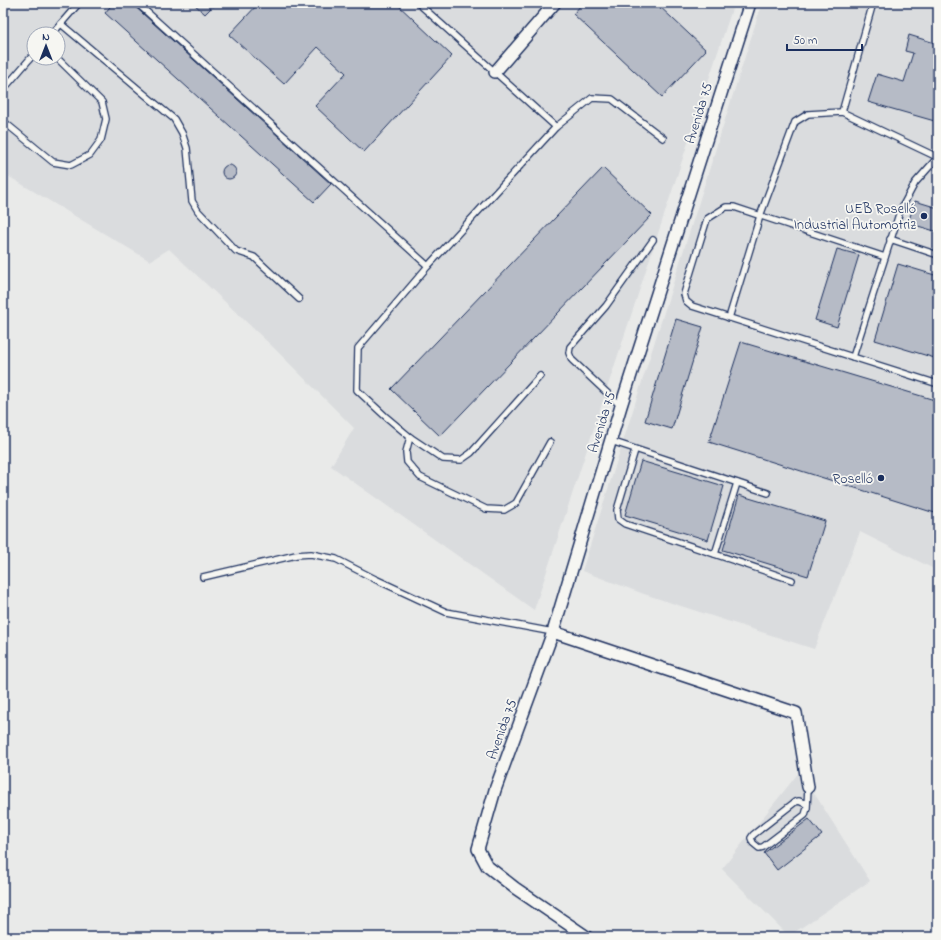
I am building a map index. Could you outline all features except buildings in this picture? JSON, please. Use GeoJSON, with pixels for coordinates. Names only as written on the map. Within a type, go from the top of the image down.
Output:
{"type":"FeatureCollection","features":[{"type":"Feature","properties":{"kind":"street"},"geometry":{"type":"LineString","coordinates":[[495,72],[555,3]]}},
{"type":"Feature","properties":{"kind":"street","name":"Avenida 75"},"geometry":{"type":"LineString","coordinates":[[587,937],[515,888],[487,866],[478,849],[495,790],[553,632],[621,406],[750,3]]}},
{"type":"Feature","properties":{"kind":"street"},"geometry":{"type":"LineString","coordinates":[[553,632],[796,713],[808,787]]}},
{"type":"Feature","properties":{"kind":"lane"},"geometry":{"type":"LineString","coordinates":[[79,3],[61,24],[174,119],[182,133],[187,148],[192,201],[198,211],[236,251],[254,257],[299,299]]}},
{"type":"Feature","properties":{"kind":"lane"},"geometry":{"type":"LineString","coordinates":[[137,3],[428,266]]}},
{"type":"Feature","properties":{"kind":"lane"},"geometry":{"type":"LineString","coordinates":[[418,3],[556,127]]}},
{"type":"Feature","properties":{"kind":"lane"},"geometry":{"type":"LineString","coordinates":[[842,112],[873,3]]}},
{"type":"Feature","properties":{"kind":"lane"},"geometry":{"type":"LineString","coordinates":[[3,90],[26,63]]}},
{"type":"Feature","properties":{"kind":"lane"},"geometry":{"type":"LineString","coordinates":[[3,121],[52,162],[71,165],[90,155],[101,140],[106,119],[102,102],[65,66]]}},
{"type":"Feature","properties":{"kind":"lane"},"geometry":{"type":"LineString","coordinates":[[540,376],[471,453],[461,460],[443,459],[410,437],[357,390],[358,348],[428,266],[556,127],[592,98],[612,100],[663,138]]}},
{"type":"Feature","properties":{"kind":"lane"},"geometry":{"type":"LineString","coordinates":[[729,318],[760,216],[795,122],[808,114],[842,112],[938,157],[915,183],[900,211],[853,357]]}},
{"type":"Feature","properties":{"kind":"lane"},"geometry":{"type":"LineString","coordinates":[[885,256],[760,216],[726,207],[707,218],[684,294],[686,301],[692,306],[938,384]]}},
{"type":"Feature","properties":{"kind":"lane"},"geometry":{"type":"LineString","coordinates":[[890,239],[938,255]]}},
{"type":"Feature","properties":{"kind":"lane"},"geometry":{"type":"LineString","coordinates":[[621,406],[572,360],[569,353],[570,346],[606,306],[654,240]]}},
{"type":"Feature","properties":{"kind":"lane"},"geometry":{"type":"LineString","coordinates":[[410,437],[406,452],[407,462],[420,477],[486,509],[504,510],[516,503],[550,442]]}},
{"type":"Feature","properties":{"kind":"lane"},"geometry":{"type":"LineString","coordinates":[[610,442],[768,493]]}},
{"type":"Feature","properties":{"kind":"lane"},"geometry":{"type":"LineString","coordinates":[[635,450],[617,510],[618,519],[625,524],[792,580]]}},
{"type":"Feature","properties":{"kind":"lane"},"geometry":{"type":"LineString","coordinates":[[715,554],[737,483]]}},
{"type":"Feature","properties":{"kind":"lane"},"geometry":{"type":"LineString","coordinates":[[203,577],[296,555],[311,554],[336,559],[446,612],[553,632]]}},
{"type":"Feature","properties":{"kind":"lane"},"geometry":{"type":"LineString","coordinates":[[806,804],[799,800],[795,802],[753,834],[751,838],[753,843],[759,848],[763,847],[805,815],[807,808],[808,787]]}},
{"type":"Feature","properties":{"kind":"shaded area"},"geometry":{"type":"Polygon","coordinates":[[[3,3],[734,3],[534,610],[331,466],[354,428],[273,347],[169,249],[150,261],[3,173],[3,3]]]}},
{"type":"Feature","properties":{"kind":"shaded area"},"geometry":{"type":"Polygon","coordinates":[[[762,3],[938,3],[938,571],[860,532],[814,649],[644,594],[582,571],[762,3]]]}},
{"type":"Feature","properties":{"kind":"shaded area"},"geometry":{"type":"Polygon","coordinates":[[[800,771],[870,881],[789,936],[722,869],[800,771]]]}},
{"type":"Feature","properties":{"kind":"place","name":"UEB Roselló Industrial Automotriz"},"geometry":{"type":"Point","coordinates":[924,216]}},
{"type":"Feature","properties":{"kind":"place","name":"Roselló"},"geometry":{"type":"Point","coordinates":[881,478]}}]}
